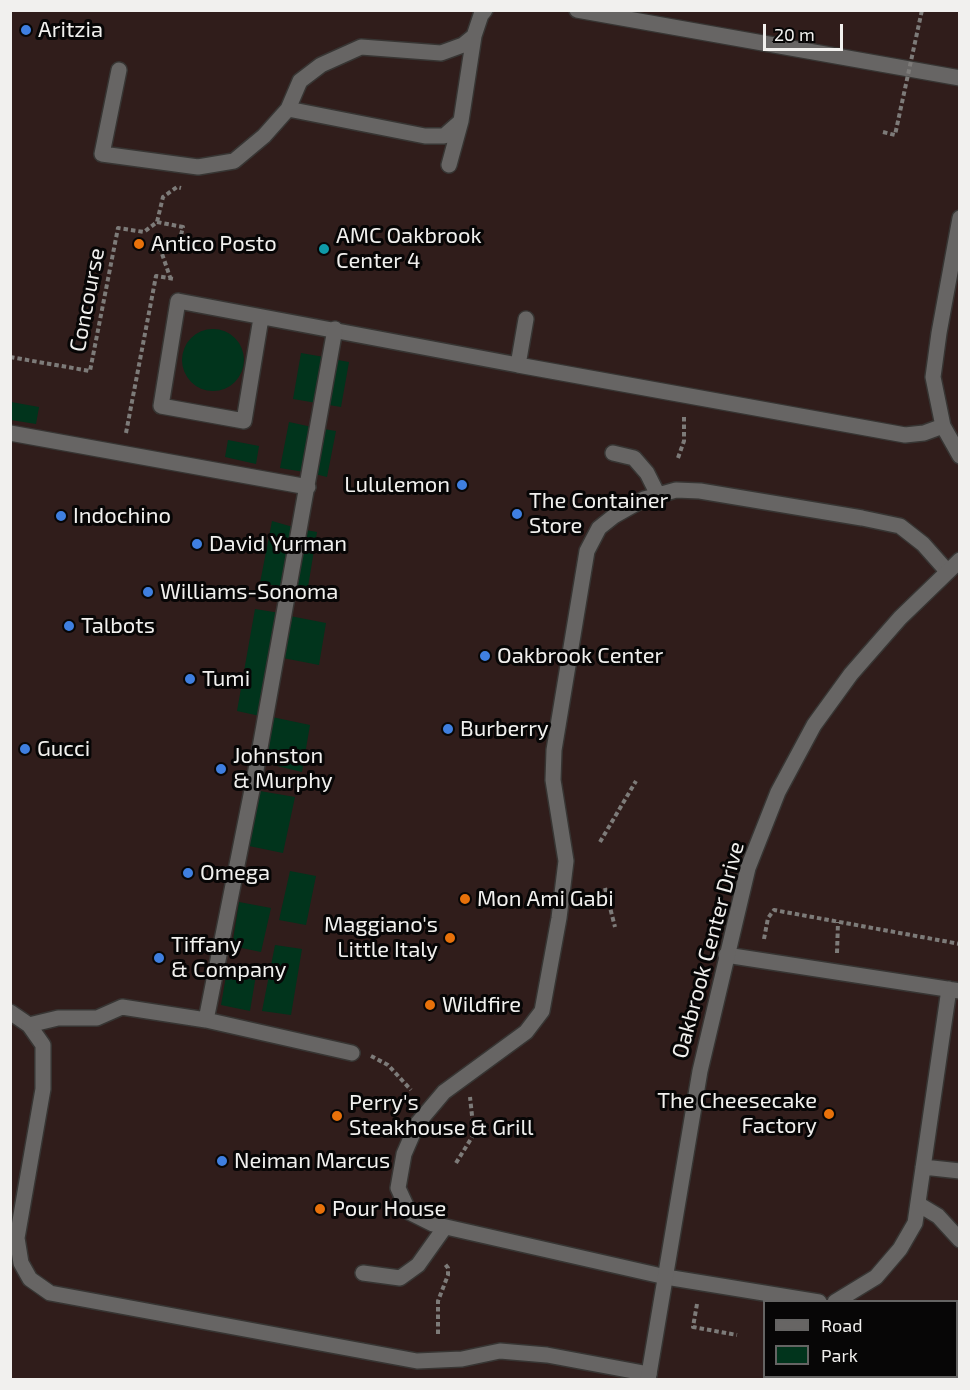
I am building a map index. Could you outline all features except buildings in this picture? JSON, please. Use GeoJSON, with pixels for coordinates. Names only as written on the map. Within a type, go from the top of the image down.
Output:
{"type":"FeatureCollection","features":[{"type":"Feature","properties":{"kind":"street"},"geometry":{"type":"LineString","coordinates":[[449,165],[461,121],[474,36],[485,10]]}},
{"type":"Feature","properties":{"kind":"street"},"geometry":{"type":"LineString","coordinates":[[577,10],[960,78]]}},
{"type":"Feature","properties":{"kind":"street"},"geometry":{"type":"LineString","coordinates":[[119,70],[102,153],[198,167],[234,161],[264,136],[288,109],[300,81],[321,65],[361,47],[441,53],[463,45],[474,36]]}},
{"type":"Feature","properties":{"kind":"street"},"geometry":{"type":"LineString","coordinates":[[288,109],[425,136],[444,136],[461,121]]}},
{"type":"Feature","properties":{"kind":"street"},"geometry":{"type":"LineString","coordinates":[[960,218],[933,377],[943,426],[960,456]]}},
{"type":"Feature","properties":{"kind":"street"},"geometry":{"type":"LineString","coordinates":[[261,318],[244,421],[161,406],[178,301],[261,318],[335,329],[366,338],[905,435],[924,433],[943,426]]}},
{"type":"Feature","properties":{"kind":"street"},"geometry":{"type":"LineString","coordinates":[[518,365],[526,319]]}},
{"type":"Feature","properties":{"kind":"street"},"geometry":{"type":"LineString","coordinates":[[206,1020],[256,770],[335,329]]}},
{"type":"Feature","properties":{"kind":"street"},"geometry":{"type":"LineString","coordinates":[[10,433],[308,487]]}},
{"type":"Feature","properties":{"kind":"street"},"geometry":{"type":"LineString","coordinates":[[613,453],[634,458],[647,473],[658,495]]}},
{"type":"Feature","properties":{"kind":"street"},"geometry":{"type":"LineString","coordinates":[[807,1300],[666,1277],[433,1224],[409,1212],[398,1188],[404,1154],[417,1124],[444,1092],[526,1032],[542,1011],[559,918],[566,861],[552,768],[587,551],[599,528],[644,499],[676,490],[699,491],[900,526],[923,544],[947,571]]}},
{"type":"Feature","properties":{"kind":"street","name":"Oakbrook Center Drive"},"geometry":{"type":"LineString","coordinates":[[649,1377],[700,1071],[748,868],[778,792],[805,739],[862,661],[900,618],[960,560]]}},
{"type":"Feature","properties":{"kind":"street"},"geometry":{"type":"LineString","coordinates":[[726,955],[954,990],[915,1223],[900,1249],[876,1277],[839,1300]]}},
{"type":"Feature","properties":{"kind":"street"},"geometry":{"type":"LineString","coordinates":[[29,1025],[58,1017],[97,1018],[122,1007],[206,1020],[352,1053]]}},
{"type":"Feature","properties":{"kind":"street"},"geometry":{"type":"LineString","coordinates":[[10,1012],[29,1025],[43,1045],[43,1089],[18,1238],[21,1263],[30,1279],[50,1293],[417,1362],[462,1359],[500,1351],[548,1355],[649,1377]]}},
{"type":"Feature","properties":{"kind":"street"},"geometry":{"type":"LineString","coordinates":[[923,1167],[960,1171]]}},
{"type":"Feature","properties":{"kind":"street"},"geometry":{"type":"LineString","coordinates":[[918,1204],[938,1216],[960,1240]]}},
{"type":"Feature","properties":{"kind":"street"},"geometry":{"type":"LineString","coordinates":[[363,1273],[400,1278],[418,1265],[445,1227]]}},
{"type":"Feature","properties":{"kind":"path"},"geometry":{"type":"LineString","coordinates":[[883,132],[895,135],[922,10]]}},
{"type":"Feature","properties":{"kind":"path"},"geometry":{"type":"LineString","coordinates":[[178,301],[160,248],[177,251],[183,227],[157,222],[163,197],[177,188],[198,191],[198,167]]}},
{"type":"Feature","properties":{"kind":"path","name":"Concourse"},"geometry":{"type":"LineString","coordinates":[[10,357],[90,371],[118,228],[144,232],[157,222]]}},
{"type":"Feature","properties":{"kind":"path"},"geometry":{"type":"LineString","coordinates":[[678,458],[684,441],[684,408]]}},
{"type":"Feature","properties":{"kind":"path"},"geometry":{"type":"LineString","coordinates":[[600,842],[636,781]]}},
{"type":"Feature","properties":{"kind":"path"},"geometry":{"type":"LineString","coordinates":[[605,888],[615,927]]}},
{"type":"Feature","properties":{"kind":"path"},"geometry":{"type":"LineString","coordinates":[[764,939],[768,918],[774,910],[960,944]]}},
{"type":"Feature","properties":{"kind":"path"},"geometry":{"type":"LineString","coordinates":[[837,972],[838,922]]}},
{"type":"Feature","properties":{"kind":"path"},"geometry":{"type":"LineString","coordinates":[[352,1053],[370,1055],[388,1065],[411,1090]]}},
{"type":"Feature","properties":{"kind":"path"},"geometry":{"type":"LineString","coordinates":[[456,1163],[474,1134],[469,1092]]}},
{"type":"Feature","properties":{"kind":"path"},"geometry":{"type":"LineString","coordinates":[[438,1334],[438,1301],[448,1275],[448,1268]]}},
{"type":"Feature","properties":{"kind":"path"},"geometry":{"type":"LineString","coordinates":[[698,1301],[693,1327],[737,1335]]}},
{"type":"Feature","properties":{"kind":"shaded area","name":"Oakbrook Center"},"geometry":{"type":"Polygon","coordinates":[[[10,11],[959,11],[959,1379],[11,1379],[10,11]]]}},
{"type":"Feature","properties":{"kind":"green space"},"geometry":{"type":"Polygon","coordinates":[[[207,329],[219,329],[235,338],[242,348],[244,360],[242,372],[235,382],[219,391],[207,391],[196,386],[187,377],[182,366],[182,354],[187,343],[196,334],[207,329]]]}},
{"type":"Feature","properties":{"kind":"green space"},"geometry":{"type":"Polygon","coordinates":[[[301,353],[324,357],[317,403],[293,399],[301,353]]]}},
{"type":"Feature","properties":{"kind":"green space"},"geometry":{"type":"Polygon","coordinates":[[[338,360],[349,362],[341,407],[329,405],[338,360]]]}},
{"type":"Feature","properties":{"kind":"green space"},"geometry":{"type":"Polygon","coordinates":[[[11,402],[39,407],[36,424],[11,420],[11,402]]]}},
{"type":"Feature","properties":{"kind":"green space"},"geometry":{"type":"Polygon","coordinates":[[[289,422],[312,427],[304,472],[280,468],[289,422]]]}},
{"type":"Feature","properties":{"kind":"green space"},"geometry":{"type":"Polygon","coordinates":[[[324,429],[336,431],[327,477],[315,474],[324,429]]]}},
{"type":"Feature","properties":{"kind":"green space"},"geometry":{"type":"Polygon","coordinates":[[[228,440],[259,446],[256,464],[225,457],[228,440]]]}},
{"type":"Feature","properties":{"kind":"green space"},"geometry":{"type":"Polygon","coordinates":[[[272,521],[293,527],[282,587],[260,583],[272,521]]]}},
{"type":"Feature","properties":{"kind":"green space"},"geometry":{"type":"Polygon","coordinates":[[[306,530],[317,532],[307,593],[294,591],[306,530]]]}},
{"type":"Feature","properties":{"kind":"green space"},"geometry":{"type":"Polygon","coordinates":[[[255,609],[280,613],[260,716],[237,711],[255,609]]]}},
{"type":"Feature","properties":{"kind":"green space"},"geometry":{"type":"Polygon","coordinates":[[[290,616],[326,623],[319,665],[283,658],[290,616]]]}},
{"type":"Feature","properties":{"kind":"green space"},"geometry":{"type":"Polygon","coordinates":[[[272,717],[310,725],[302,772],[265,763],[272,717]]]}},
{"type":"Feature","properties":{"kind":"green space"},"geometry":{"type":"Polygon","coordinates":[[[260,791],[295,797],[283,853],[249,846],[260,791]]]}},
{"type":"Feature","properties":{"kind":"green space"},"geometry":{"type":"Polygon","coordinates":[[[290,871],[316,876],[306,925],[279,920],[290,871]]]}},
{"type":"Feature","properties":{"kind":"green space"},"geometry":{"type":"Polygon","coordinates":[[[239,902],[271,908],[261,952],[232,946],[239,902]]]}},
{"type":"Feature","properties":{"kind":"green space"},"geometry":{"type":"Polygon","coordinates":[[[275,945],[302,949],[291,1015],[262,1011],[275,945]]]}},
{"type":"Feature","properties":{"kind":"green space"},"geometry":{"type":"Polygon","coordinates":[[[227,970],[256,975],[250,1011],[221,1005],[227,970]]]}},
{"type":"Feature","properties":{"kind":"place","name":"Aritzia"},"geometry":{"type":"Point","coordinates":[26,30]}},
{"type":"Feature","properties":{"kind":"place","name":"Antico Posto"},"geometry":{"type":"Point","coordinates":[139,244]}},
{"type":"Feature","properties":{"kind":"place","name":"AMC Oakbrook Center 4"},"geometry":{"type":"Point","coordinates":[324,249]}},
{"type":"Feature","properties":{"kind":"place","name":"Lululemon"},"geometry":{"type":"Point","coordinates":[462,485]}},
{"type":"Feature","properties":{"kind":"place","name":"The Container Store"},"geometry":{"type":"Point","coordinates":[517,514]}},
{"type":"Feature","properties":{"kind":"place","name":"Indochino"},"geometry":{"type":"Point","coordinates":[61,516]}},
{"type":"Feature","properties":{"kind":"place","name":"David Yurman"},"geometry":{"type":"Point","coordinates":[197,544]}},
{"type":"Feature","properties":{"kind":"place","name":"Williams-Sonoma"},"geometry":{"type":"Point","coordinates":[148,592]}},
{"type":"Feature","properties":{"kind":"place","name":"Talbots"},"geometry":{"type":"Point","coordinates":[69,626]}},
{"type":"Feature","properties":{"kind":"place","name":"Oakbrook Center"},"geometry":{"type":"Point","coordinates":[485,656]}},
{"type":"Feature","properties":{"kind":"place","name":"Tumi"},"geometry":{"type":"Point","coordinates":[190,679]}},
{"type":"Feature","properties":{"kind":"place","name":"Burberry"},"geometry":{"type":"Point","coordinates":[448,729]}},
{"type":"Feature","properties":{"kind":"place","name":"Gucci"},"geometry":{"type":"Point","coordinates":[25,749]}},
{"type":"Feature","properties":{"kind":"place","name":"Johnston & Murphy"},"geometry":{"type":"Point","coordinates":[221,769]}},
{"type":"Feature","properties":{"kind":"place","name":"Omega"},"geometry":{"type":"Point","coordinates":[188,873]}},
{"type":"Feature","properties":{"kind":"place","name":"Mon Ami Gabi"},"geometry":{"type":"Point","coordinates":[465,899]}},
{"type":"Feature","properties":{"kind":"place","name":"Maggiano's Little Italy"},"geometry":{"type":"Point","coordinates":[450,938]}},
{"type":"Feature","properties":{"kind":"place","name":"Tiffany & Company"},"geometry":{"type":"Point","coordinates":[159,958]}},
{"type":"Feature","properties":{"kind":"place","name":"Wildfire"},"geometry":{"type":"Point","coordinates":[430,1005]}},
{"type":"Feature","properties":{"kind":"place","name":"The Cheesecake Factory"},"geometry":{"type":"Point","coordinates":[829,1114]}},
{"type":"Feature","properties":{"kind":"place","name":"Perry's Steakhouse & Grill"},"geometry":{"type":"Point","coordinates":[337,1116]}},
{"type":"Feature","properties":{"kind":"place","name":"Neiman Marcus"},"geometry":{"type":"Point","coordinates":[222,1161]}},
{"type":"Feature","properties":{"kind":"place","name":"Pour House"},"geometry":{"type":"Point","coordinates":[320,1209]}}]}
